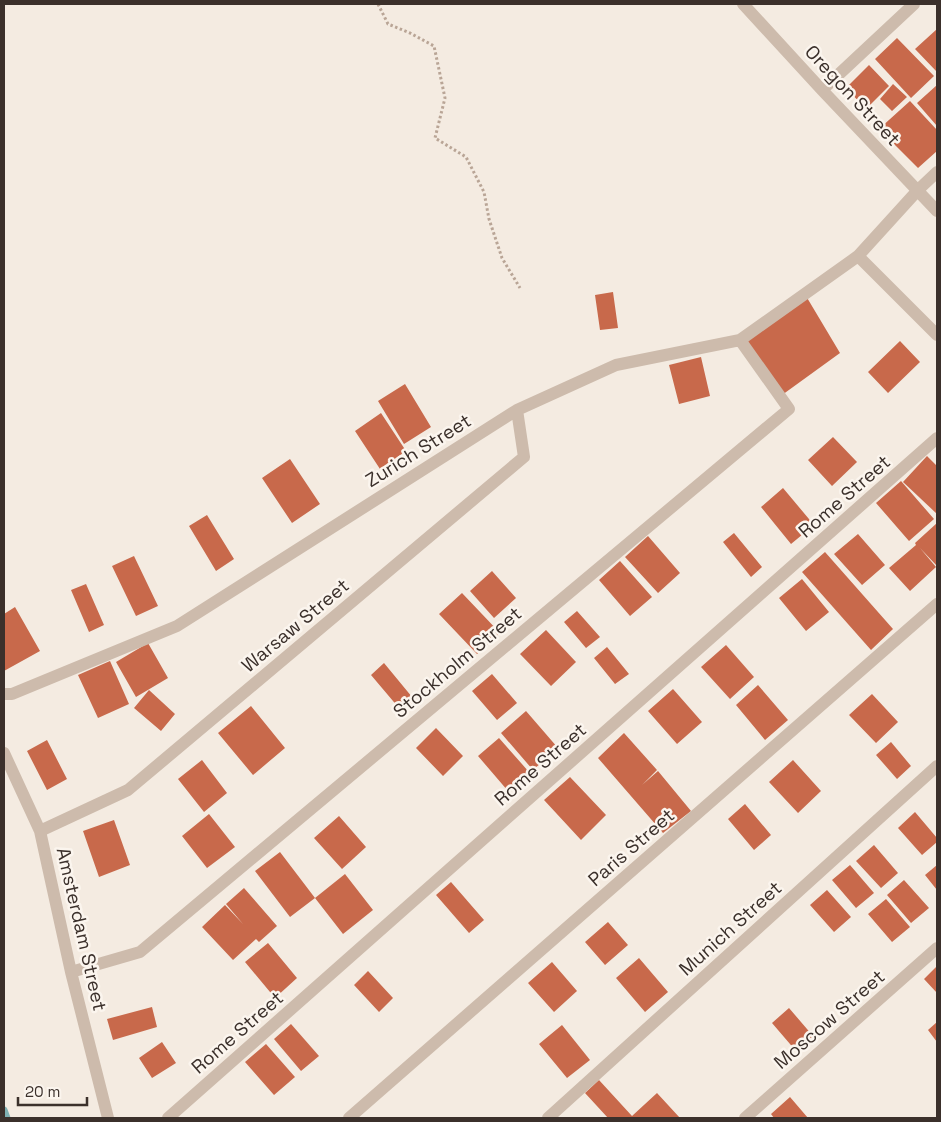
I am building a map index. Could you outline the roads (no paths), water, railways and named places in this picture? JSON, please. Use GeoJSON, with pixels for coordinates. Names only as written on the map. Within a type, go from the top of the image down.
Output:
{"type":"FeatureCollection","features":[{"type":"Feature","properties":{"kind":"street","name":"Oregon Street"},"geometry":{"type":"LineString","coordinates":[[743,4],[937,210]]}},
{"type":"Feature","properties":{"kind":"street"},"geometry":{"type":"LineString","coordinates":[[822,90],[914,4]]}},
{"type":"Feature","properties":{"kind":"street","name":"Zurich Street"},"geometry":{"type":"LineString","coordinates":[[4,694],[12,694],[177,626],[517,410],[616,365],[740,340],[858,256],[918,190],[937,172]]}},
{"type":"Feature","properties":{"kind":"street"},"geometry":{"type":"LineString","coordinates":[[858,256],[937,335]]}},
{"type":"Feature","properties":{"kind":"street","name":"Stockholm Street"},"geometry":{"type":"LineString","coordinates":[[71,972],[140,952],[789,409],[740,340]]}},
{"type":"Feature","properties":{"kind":"street","name":"Warsaw Street"},"geometry":{"type":"LineString","coordinates":[[40,831],[128,790],[524,457],[517,410]]}},
{"type":"Feature","properties":{"kind":"street","name":"Rome Street"},"geometry":{"type":"LineString","coordinates":[[168,1118],[937,438]]}},
{"type":"Feature","properties":{"kind":"street","name":"Paris Street"},"geometry":{"type":"LineString","coordinates":[[349,1118],[937,604]]}},
{"type":"Feature","properties":{"kind":"street","name":"Amsterdam Street"},"geometry":{"type":"LineString","coordinates":[[4,753],[40,831],[71,972],[108,1118]]}},
{"type":"Feature","properties":{"kind":"street","name":"Munich Street"},"geometry":{"type":"LineString","coordinates":[[548,1118],[937,766]]}},
{"type":"Feature","properties":{"kind":"street","name":"Moscow Street"},"geometry":{"type":"LineString","coordinates":[[745,1118],[937,948]]}},
{"type":"Feature","properties":{"kind":"waterway"},"geometry":{"type":"LineString","coordinates":[[4,1110],[7,1118]]}}]}
